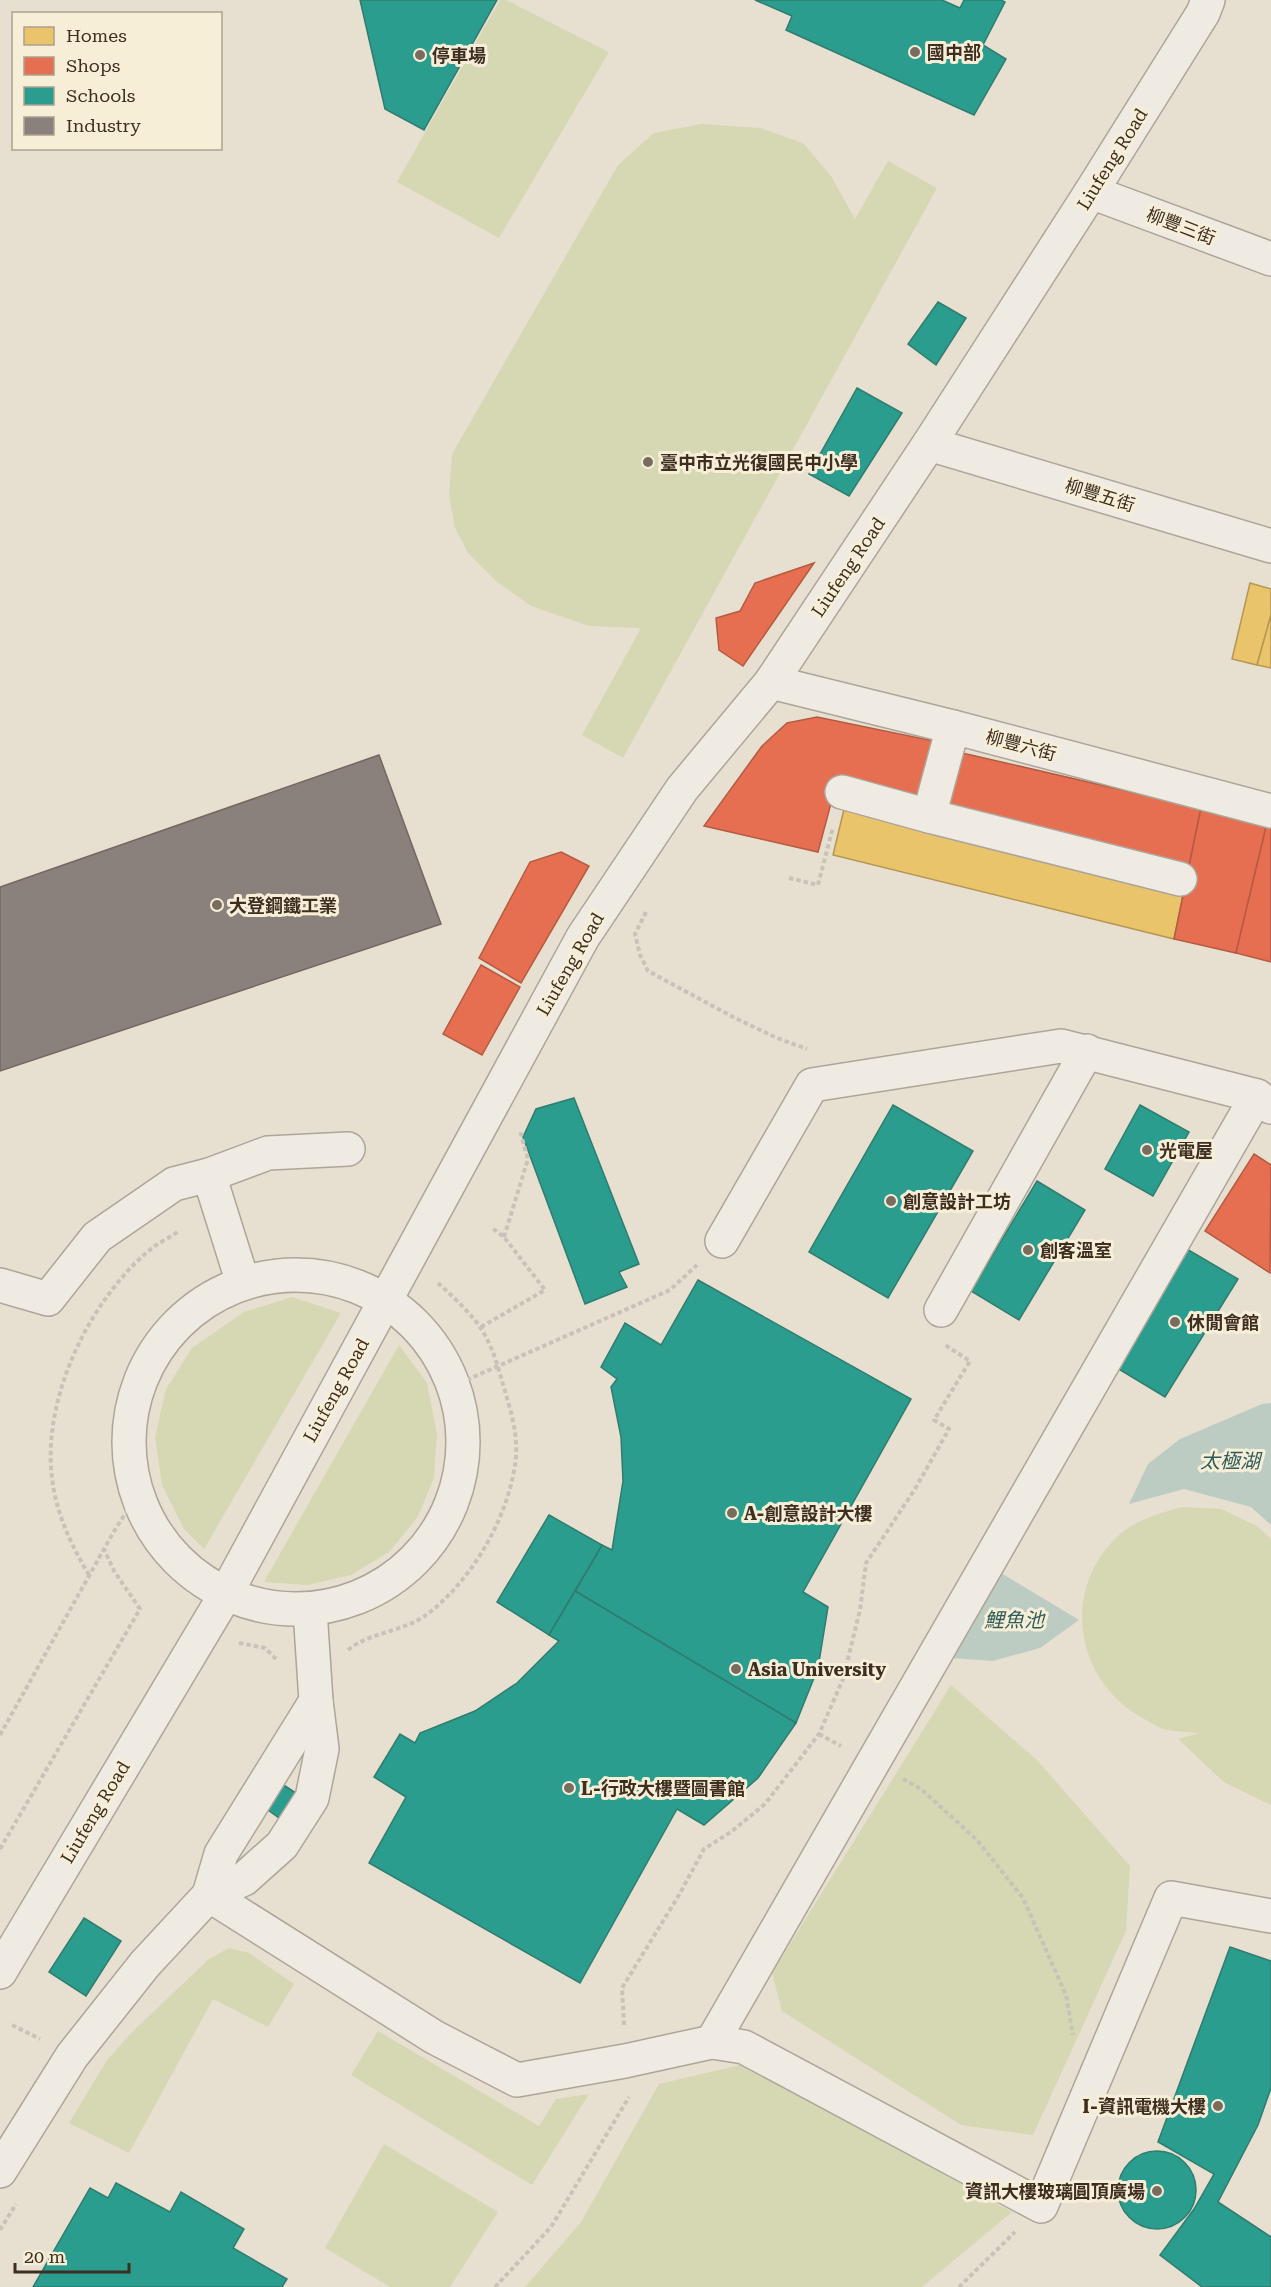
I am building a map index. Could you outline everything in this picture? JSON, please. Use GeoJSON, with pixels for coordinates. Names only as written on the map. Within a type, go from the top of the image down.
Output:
{"type":"FeatureCollection","features":[{"type":"Feature","properties":{"kind":"street","name":"Liufeng Road"},"geometry":{"type":"LineString","coordinates":[[0,1972],[224,1597],[583,937],[682,789],[771,682],[929,444],[1091,192],[1203,13],[1208,0]]}},
{"type":"Feature","properties":{"kind":"street","name":"柳豐三街"},"geometry":{"type":"LineString","coordinates":[[1091,192],[1271,260]]}},
{"type":"Feature","properties":{"kind":"street","name":"柳豐五街"},"geometry":{"type":"LineString","coordinates":[[929,444],[1271,546]]}},
{"type":"Feature","properties":{"kind":"street","name":"柳豐六街"},"geometry":{"type":"LineString","coordinates":[[771,682],[953,727],[1271,811]]}},
{"type":"Feature","properties":{"kind":"street"},"geometry":{"type":"LineString","coordinates":[[929,816],[953,727]]}},
{"type":"Feature","properties":{"kind":"street"},"geometry":{"type":"LineString","coordinates":[[842,792],[1180,879]]}},
{"type":"Feature","properties":{"kind":"street"},"geometry":{"type":"LineString","coordinates":[[712,2042],[873,1763],[1264,1101],[1087,1051],[1061,1046],[812,1084],[722,1241]]}},
{"type":"Feature","properties":{"kind":"street"},"geometry":{"type":"LineString","coordinates":[[941,1310],[1087,1051]]}},
{"type":"Feature","properties":{"kind":"street"},"geometry":{"type":"LineString","coordinates":[[0,1285],[48,1299],[97,1237],[174,1184],[209,1175],[268,1153],[348,1149]]}},
{"type":"Feature","properties":{"kind":"street"},"geometry":{"type":"LineString","coordinates":[[209,1175],[243,1282]]}},
{"type":"Feature","properties":{"kind":"street"},"geometry":{"type":"LineString","coordinates":[[279,1275],[315,1276],[351,1284],[385,1300],[411,1320],[432,1345],[453,1386],[459,1405],[463,1437],[461,1470],[452,1502],[438,1531],[418,1557],[393,1578],[366,1595],[334,1605],[310,1610],[273,1608],[224,1597],[191,1572],[169,1550],[151,1524],[137,1496],[130,1467],[128,1437],[132,1409],[140,1380],[153,1354],[170,1331],[191,1310],[216,1294],[243,1282],[279,1275]]}},
{"type":"Feature","properties":{"kind":"street"},"geometry":{"type":"LineString","coordinates":[[0,2171],[72,2056],[146,1964],[209,1895],[244,1879],[282,1845],[312,1798],[322,1749],[316,1701],[310,1610]]}},
{"type":"Feature","properties":{"kind":"street"},"geometry":{"type":"LineString","coordinates":[[209,1895],[221,1854],[316,1701]]}},
{"type":"Feature","properties":{"kind":"street"},"geometry":{"type":"LineString","coordinates":[[209,1895],[434,2037],[517,2080],[625,2061],[712,2042],[744,2047],[1041,2206],[1171,1898],[1271,1916]]}},
{"type":"Feature","properties":{"kind":"path"},"geometry":{"type":"LineString","coordinates":[[789,878],[818,885],[842,792]]}},
{"type":"Feature","properties":{"kind":"path"},"geometry":{"type":"LineString","coordinates":[[650,906],[635,934],[640,955],[648,970],[733,1017],[777,1038],[813,1051]]}},
{"type":"Feature","properties":{"kind":"path"},"geometry":{"type":"LineString","coordinates":[[491,1106],[517,1123],[528,1159],[504,1237]]}},
{"type":"Feature","properties":{"kind":"path"},"geometry":{"type":"LineString","coordinates":[[481,1327],[545,1290],[504,1237],[491,1227]]}},
{"type":"Feature","properties":{"kind":"path"},"geometry":{"type":"LineString","coordinates":[[90,1575],[74,1550],[60,1513],[52,1477],[52,1442],[63,1378],[95,1314],[114,1289],[153,1248],[180,1231]]}},
{"type":"Feature","properties":{"kind":"path"},"geometry":{"type":"LineString","coordinates":[[453,1386],[670,1290],[722,1241]]}},
{"type":"Feature","properties":{"kind":"path"},"geometry":{"type":"LineString","coordinates":[[345,1656],[348,1648],[425,1616],[447,1595],[470,1569],[491,1537],[508,1498],[516,1455],[513,1416],[498,1366],[481,1327],[434,1279]]}},
{"type":"Feature","properties":{"kind":"path"},"geometry":{"type":"LineString","coordinates":[[495,2287],[551,2227],[630,2095],[625,2061],[622,1988],[704,1849],[731,1832],[765,1804],[819,1734],[843,1679],[860,1610],[866,1563],[915,1490],[949,1429],[934,1420],[970,1361],[927,1334],[941,1310]]}},
{"type":"Feature","properties":{"kind":"path"},"geometry":{"type":"LineString","coordinates":[[0,1735],[104,1549],[137,1496]]}},
{"type":"Feature","properties":{"kind":"path"},"geometry":{"type":"LineString","coordinates":[[0,1849],[140,1609],[114,1571],[104,1549]]}},
{"type":"Feature","properties":{"kind":"path"},"geometry":{"type":"LineString","coordinates":[[200,1636],[265,1648],[282,1665]]}},
{"type":"Feature","properties":{"kind":"path"},"geometry":{"type":"LineString","coordinates":[[873,1763],[921,1789],[977,1840],[1023,1898],[1066,1995],[1074,2042]]}},
{"type":"Feature","properties":{"kind":"path"},"geometry":{"type":"LineString","coordinates":[[12,2025],[46,2041]]}},
{"type":"Feature","properties":{"kind":"path"},"geometry":{"type":"LineString","coordinates":[[959,2287],[1041,2206]]}},
{"type":"Feature","properties":{"kind":"green space"},"geometry":{"type":"Polygon","coordinates":[[[500,0],[506,0],[609,52],[499,238],[397,182],[500,0]]]}},
{"type":"Feature","properties":{"kind":"green space"},"geometry":{"type":"Polygon","coordinates":[[[701,124],[760,128],[803,143],[831,176],[855,219],[888,161],[937,188],[623,758],[582,735],[641,628],[589,626],[531,606],[496,581],[468,553],[455,528],[449,495],[452,454],[618,165],[654,133],[701,124]]]}},
{"type":"Feature","properties":{"kind":"green space"},"geometry":{"type":"Polygon","coordinates":[[[292,1297],[341,1313],[204,1549],[184,1529],[162,1485],[155,1437],[166,1389],[192,1348],[244,1312],[292,1297]]]}},
{"type":"Feature","properties":{"kind":"green space"},"geometry":{"type":"Polygon","coordinates":[[[399,1345],[427,1383],[437,1434],[434,1478],[417,1518],[389,1552],[351,1575],[308,1585],[264,1582],[399,1345]]]}},
{"type":"Feature","properties":{"kind":"green space"},"geometry":{"type":"Polygon","coordinates":[[[1182,1507],[1221,1509],[1257,1526],[1271,1539],[1271,1805],[1225,1783],[1178,1739],[1200,1733],[1162,1728],[1124,1706],[1106,1687],[1092,1664],[1084,1640],[1082,1614],[1086,1588],[1096,1564],[1113,1541],[1128,1528],[1182,1507]]]}},
{"type":"Feature","properties":{"kind":"green space"},"geometry":{"type":"Polygon","coordinates":[[[951,1685],[1037,1760],[1130,1866],[1126,1931],[1033,2135],[961,2125],[782,2011],[772,1973],[951,1685]]]}},
{"type":"Feature","properties":{"kind":"green space"},"geometry":{"type":"Polygon","coordinates":[[[229,1948],[249,1953],[294,1984],[268,2027],[213,1999],[129,2153],[69,2123],[107,2060],[131,2033],[209,1959],[229,1948]]]}},
{"type":"Feature","properties":{"kind":"green space"},"geometry":{"type":"Polygon","coordinates":[[[378,2031],[539,2126],[556,2099],[589,2094],[532,2185],[351,2075],[378,2031]]]}},
{"type":"Feature","properties":{"kind":"green space"},"geometry":{"type":"Polygon","coordinates":[[[744,2064],[1012,2212],[922,2287],[525,2287],[581,2222],[659,2084],[744,2064]]]}},
{"type":"Feature","properties":{"kind":"green space"},"geometry":{"type":"Polygon","coordinates":[[[384,2144],[498,2212],[450,2287],[390,2287],[325,2248],[384,2144]]]}},
{"type":"Feature","properties":{"kind":"water","name":"太極湖"},"geometry":{"type":"Polygon","coordinates":[[[1271,1403],[1271,1525],[1251,1507],[1184,1489],[1129,1504],[1148,1464],[1180,1439],[1262,1404],[1271,1403]]]}},
{"type":"Feature","properties":{"kind":"water","name":"鯉魚池"},"geometry":{"type":"Polygon","coordinates":[[[1001,1573],[1079,1620],[1040,1648],[993,1661],[951,1658],[1001,1573]]]}},
{"type":"Feature","properties":{"kind":"building: Homes"},"geometry":{"type":"Polygon","coordinates":[[[1250,583],[1271,589],[1271,615],[1257,665],[1232,659],[1250,583]]]}},
{"type":"Feature","properties":{"kind":"building: Homes"},"geometry":{"type":"Polygon","coordinates":[[[1271,615],[1271,668],[1257,665],[1271,615]]]}},
{"type":"Feature","properties":{"kind":"building: Homes"},"geometry":{"type":"Polygon","coordinates":[[[845,805],[1185,885],[1174,939],[833,855],[845,805]]]}},
{"type":"Feature","properties":{"kind":"building: Shops"},"geometry":{"type":"Polygon","coordinates":[[[814,563],[743,666],[719,650],[716,618],[740,611],[755,583],[814,563]]]}},
{"type":"Feature","properties":{"kind":"building: Shops"},"geometry":{"type":"Polygon","coordinates":[[[817,717],[934,741],[924,798],[838,777],[818,852],[704,826],[762,746],[787,723],[817,717]]]}},
{"type":"Feature","properties":{"kind":"building: Shops"},"geometry":{"type":"Polygon","coordinates":[[[958,752],[1201,808],[1187,875],[945,814],[958,752]]]}},
{"type":"Feature","properties":{"kind":"building: Shops"},"geometry":{"type":"Polygon","coordinates":[[[1201,808],[1266,827],[1236,953],[1174,939],[1201,808]]]}},
{"type":"Feature","properties":{"kind":"building: Shops"},"geometry":{"type":"Polygon","coordinates":[[[1266,827],[1271,828],[1271,962],[1236,953],[1266,827]]]}},
{"type":"Feature","properties":{"kind":"building: Shops"},"geometry":{"type":"Polygon","coordinates":[[[561,852],[589,866],[521,983],[479,958],[530,862],[561,852]]]}},
{"type":"Feature","properties":{"kind":"building: Shops"},"geometry":{"type":"Polygon","coordinates":[[[481,965],[520,987],[482,1055],[443,1034],[481,965]]]}},
{"type":"Feature","properties":{"kind":"building: Shops"},"geometry":{"type":"Polygon","coordinates":[[[1254,1154],[1271,1165],[1270,1273],[1205,1231],[1254,1154]]]}},
{"type":"Feature","properties":{"kind":"building: Schools","name":"停車場"},"geometry":{"type":"Polygon","coordinates":[[[360,0],[497,0],[424,130],[385,109],[360,0]]]}},
{"type":"Feature","properties":{"kind":"building: Schools","name":"國中部"},"geometry":{"type":"Polygon","coordinates":[[[755,0],[942,0],[960,8],[964,0],[1001,0],[1005,2],[983,45],[1006,59],[974,115],[786,30],[792,16],[755,0]]]}},
{"type":"Feature","properties":{"kind":"building: Schools"},"geometry":{"type":"Polygon","coordinates":[[[938,302],[966,318],[936,365],[908,344],[938,302]]]}},
{"type":"Feature","properties":{"kind":"building: Schools"},"geometry":{"type":"Polygon","coordinates":[[[857,388],[902,413],[849,496],[809,474],[857,388]]]}},
{"type":"Feature","properties":{"kind":"building: Schools"},"geometry":{"type":"Polygon","coordinates":[[[574,1098],[639,1264],[619,1272],[627,1287],[585,1304],[523,1137],[536,1109],[574,1098]]]}},
{"type":"Feature","properties":{"kind":"building: Schools","name":"創意設計工坊"},"geometry":{"type":"Polygon","coordinates":[[[893,1105],[973,1151],[888,1298],[809,1252],[893,1105]]]}},
{"type":"Feature","properties":{"kind":"building: Schools","name":"光電屋"},"geometry":{"type":"Polygon","coordinates":[[[1140,1105],[1189,1132],[1153,1196],[1105,1169],[1140,1105]]]}},
{"type":"Feature","properties":{"kind":"building: Schools","name":"創客溫室"},"geometry":{"type":"Polygon","coordinates":[[[1037,1181],[1085,1210],[1019,1320],[971,1291],[1037,1181]]]}},
{"type":"Feature","properties":{"kind":"building: Schools","name":"休閒會館"},"geometry":{"type":"Polygon","coordinates":[[[1185,1248],[1238,1279],[1165,1397],[1112,1365],[1185,1248]]]}},
{"type":"Feature","properties":{"kind":"building: Schools","name":"A-創意設計大樓"},"geometry":{"type":"Polygon","coordinates":[[[698,1280],[911,1399],[803,1592],[828,1607],[818,1668],[796,1723],[575,1591],[602,1545],[612,1550],[623,1481],[621,1437],[611,1387],[617,1379],[601,1367],[625,1323],[661,1345],[698,1280]]]}},
{"type":"Feature","properties":{"kind":"building: Schools"},"geometry":{"type":"Polygon","coordinates":[[[549,1515],[602,1545],[549,1635],[497,1602],[549,1515]]]}},
{"type":"Feature","properties":{"kind":"building: Schools","name":"L-行政大樓暨圖書館"},"geometry":{"type":"Polygon","coordinates":[[[575,1591],[796,1723],[758,1778],[704,1825],[677,1809],[580,1983],[369,1863],[406,1797],[374,1777],[400,1734],[415,1743],[420,1733],[475,1711],[517,1683],[559,1641],[549,1635],[575,1591]]]}},
{"type":"Feature","properties":{"kind":"building: Schools"},"geometry":{"type":"Polygon","coordinates":[[[282,1784],[302,1797],[286,1823],[268,1810],[282,1784]]]}},
{"type":"Feature","properties":{"kind":"building: Schools"},"geometry":{"type":"Polygon","coordinates":[[[84,1918],[121,1941],[86,1996],[49,1972],[84,1918]]]}},
{"type":"Feature","properties":{"kind":"building: Schools","name":"I-資訊電機大樓"},"geometry":{"type":"Polygon","coordinates":[[[1230,1947],[1271,1961],[1271,2088],[1258,2125],[1218,2202],[1271,2237],[1271,2287],[1202,2287],[1160,2255],[1194,2209],[1214,2174],[1158,2142],[1230,1947]]]}},
{"type":"Feature","properties":{"kind":"building: Schools","name":"資訊大樓玻璃圓頂廣場"},"geometry":{"type":"Polygon","coordinates":[[[1157,2151],[1172,2154],[1185,2162],[1193,2175],[1196,2190],[1193,2205],[1185,2218],[1172,2226],[1157,2229],[1142,2226],[1129,2218],[1121,2205],[1118,2190],[1121,2175],[1129,2162],[1142,2154],[1157,2151]]]}},
{"type":"Feature","properties":{"kind":"building: Schools"},"geometry":{"type":"Polygon","coordinates":[[[116,2183],[170,2212],[181,2192],[244,2229],[233,2248],[287,2279],[282,2287],[33,2287],[90,2188],[108,2198],[116,2183]]]}},
{"type":"Feature","properties":{"kind":"building: Industry","name":"大登鋼鐵工業"},"geometry":{"type":"Polygon","coordinates":[[[379,755],[441,924],[0,1071],[0,887],[379,755]]]}},
{"type":"Feature","properties":{"kind":"place","name":"國中部"},"geometry":{"type":"Point","coordinates":[915,52]}},
{"type":"Feature","properties":{"kind":"place","name":"停車場"},"geometry":{"type":"Point","coordinates":[420,55]}},
{"type":"Feature","properties":{"kind":"place","name":"臺中市立光復國民中小學"},"geometry":{"type":"Point","coordinates":[648,462]}},
{"type":"Feature","properties":{"kind":"place","name":"大登鋼鐵工業"},"geometry":{"type":"Point","coordinates":[217,905]}},
{"type":"Feature","properties":{"kind":"place","name":"光電屋"},"geometry":{"type":"Point","coordinates":[1147,1150]}},
{"type":"Feature","properties":{"kind":"place","name":"創意設計工坊"},"geometry":{"type":"Point","coordinates":[891,1201]}},
{"type":"Feature","properties":{"kind":"place","name":"創客溫室"},"geometry":{"type":"Point","coordinates":[1028,1250]}},
{"type":"Feature","properties":{"kind":"place","name":"休閒會館"},"geometry":{"type":"Point","coordinates":[1175,1322]}},
{"type":"Feature","properties":{"kind":"place","name":"A-創意設計大樓"},"geometry":{"type":"Point","coordinates":[732,1513]}},
{"type":"Feature","properties":{"kind":"place","name":"Asia University"},"geometry":{"type":"Point","coordinates":[736,1669]}},
{"type":"Feature","properties":{"kind":"place","name":"L-行政大樓暨圖書館"},"geometry":{"type":"Point","coordinates":[569,1788]}},
{"type":"Feature","properties":{"kind":"place","name":"I-資訊電機大樓"},"geometry":{"type":"Point","coordinates":[1218,2106]}},
{"type":"Feature","properties":{"kind":"place","name":"資訊大樓玻璃圓頂廣場"},"geometry":{"type":"Point","coordinates":[1157,2191]}}]}
